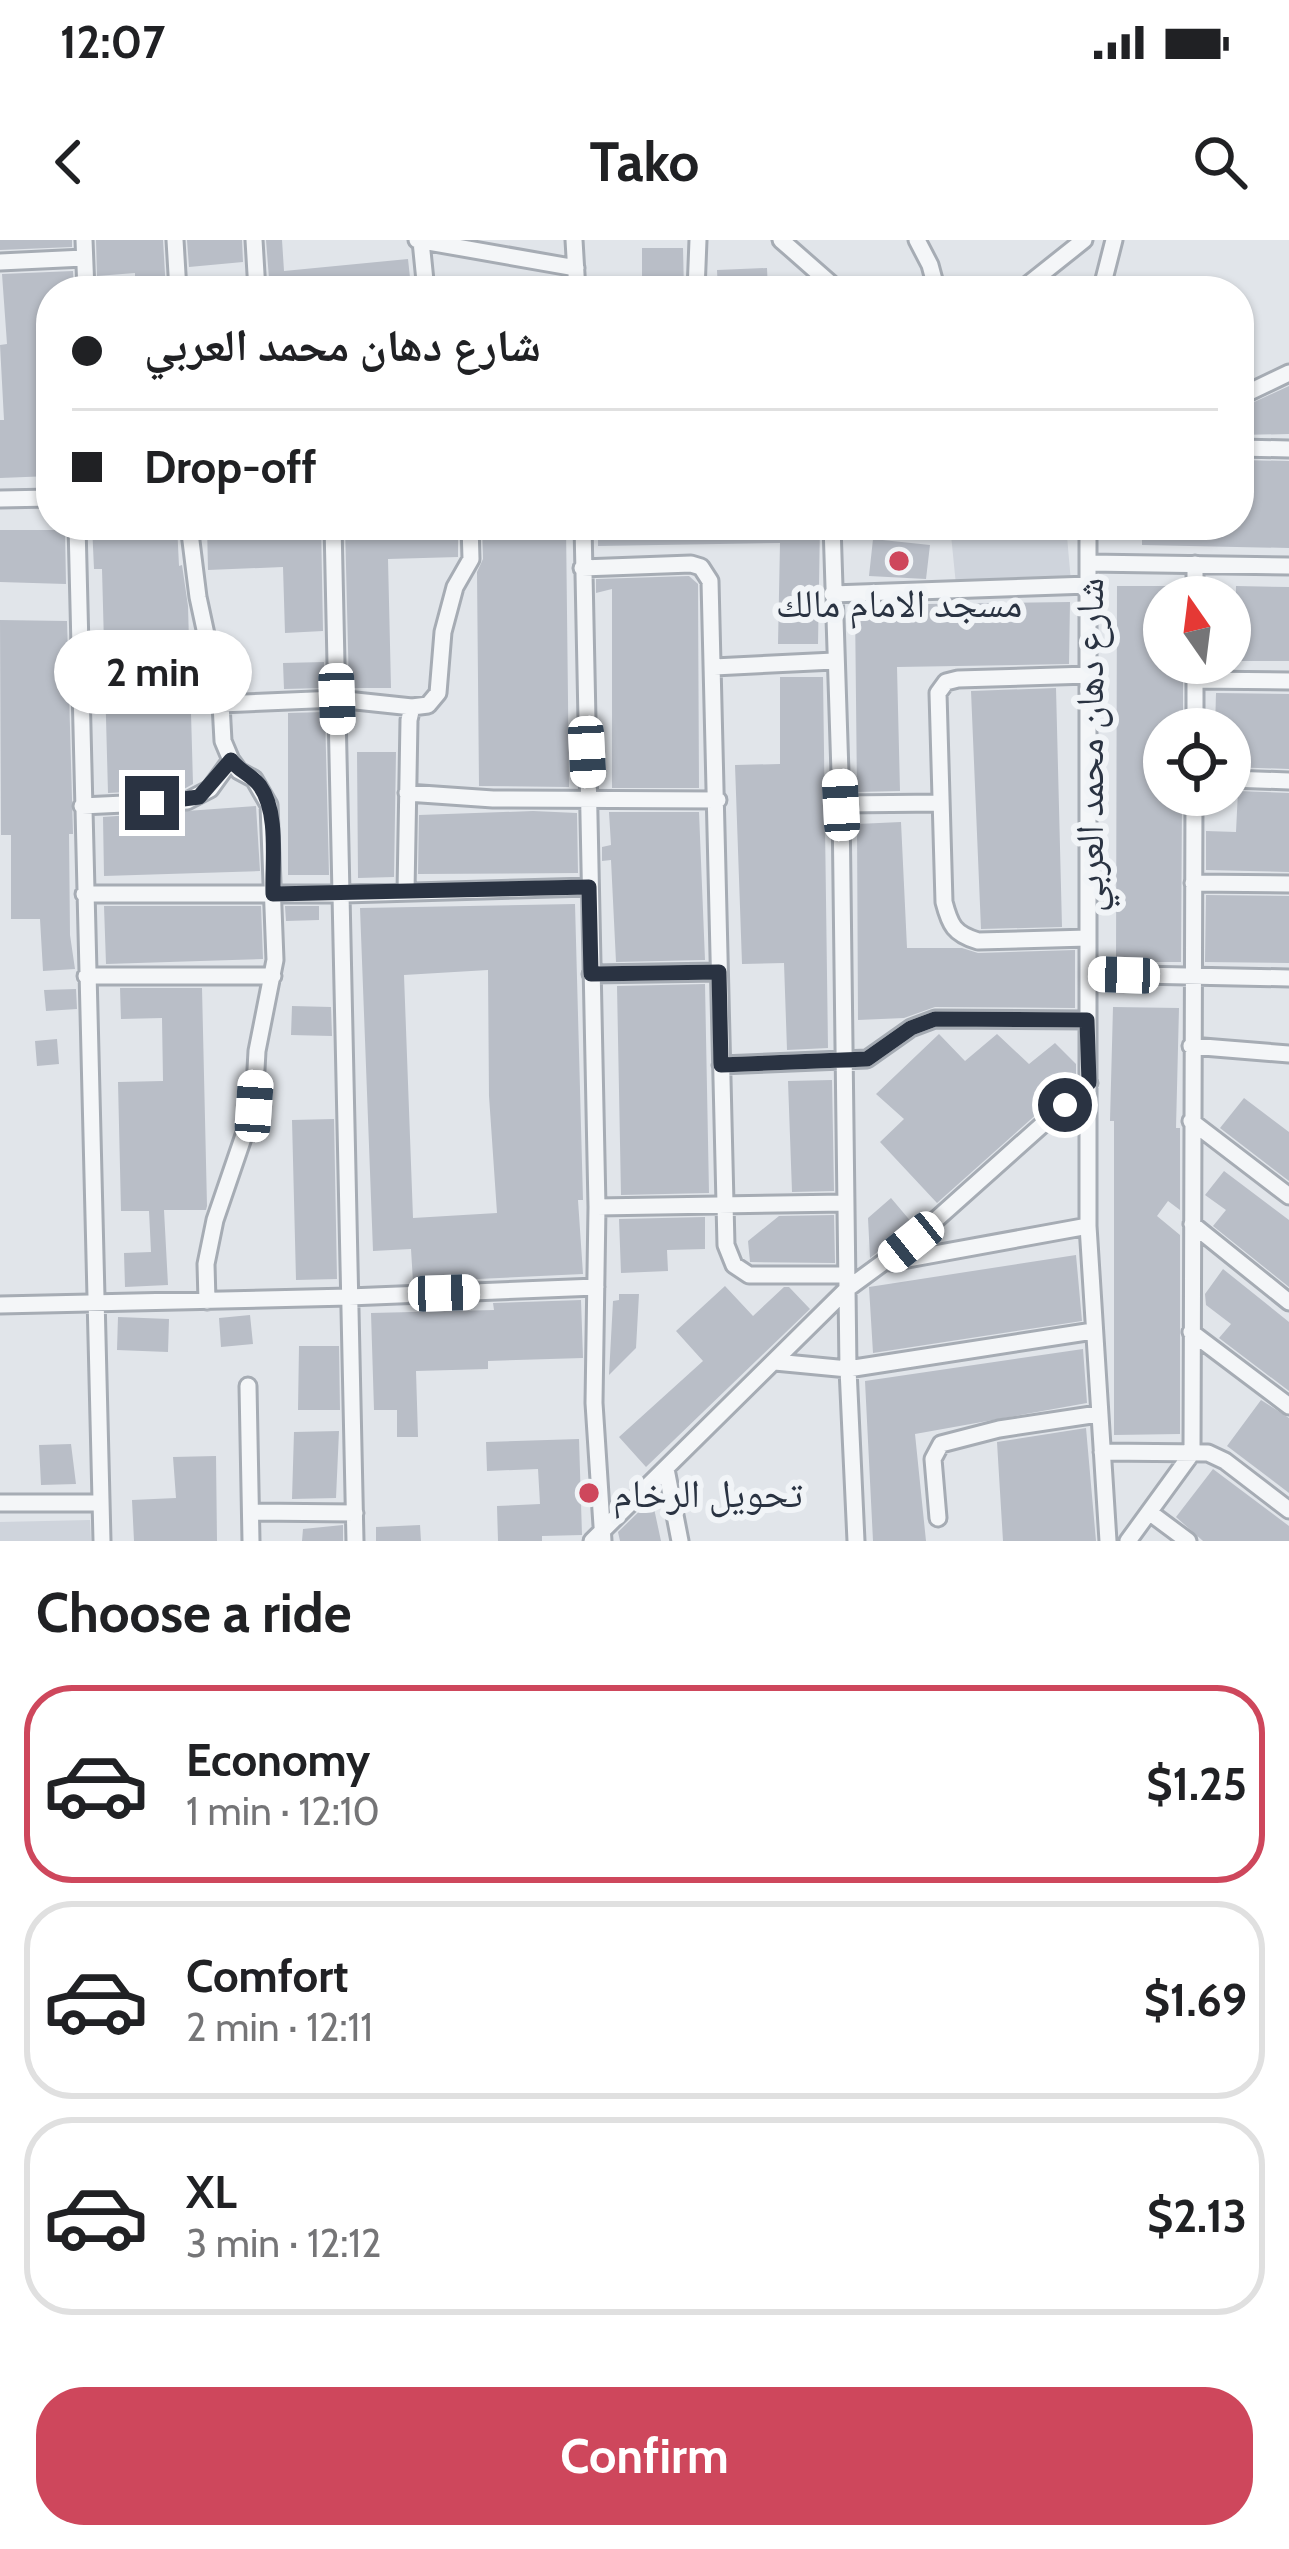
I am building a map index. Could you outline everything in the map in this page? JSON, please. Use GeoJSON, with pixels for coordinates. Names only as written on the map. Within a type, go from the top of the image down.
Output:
{"type":"FeatureCollection","features":[{"type":"Feature","properties":{"kind":"street"},"geometry":{"type":"LineString","coordinates":[[175,240],[177,276]]}},
{"type":"Feature","properties":{"kind":"street"},"geometry":{"type":"LineString","coordinates":[[254,240],[255,276]]}},
{"type":"Feature","properties":{"kind":"street"},"geometry":{"type":"LineString","coordinates":[[424,276],[419,240],[576,268]]}},
{"type":"Feature","properties":{"kind":"street"},"geometry":{"type":"LineString","coordinates":[[574,240],[576,276]]}},
{"type":"Feature","properties":{"kind":"street"},"geometry":{"type":"LineString","coordinates":[[697,276],[698,240]]}},
{"type":"Feature","properties":{"kind":"street"},"geometry":{"type":"LineString","coordinates":[[781,240],[822,276]]}},
{"type":"Feature","properties":{"kind":"street"},"geometry":{"type":"LineString","coordinates":[[917,240],[931,276]]}},
{"type":"Feature","properties":{"kind":"street"},"geometry":{"type":"LineString","coordinates":[[1039,276],[1084,240]]}},
{"type":"Feature","properties":{"kind":"street"},"geometry":{"type":"LineString","coordinates":[[1105,276],[1114,240]]}},
{"type":"Feature","properties":{"kind":"street"},"geometry":{"type":"LineString","coordinates":[[0,262],[84,249]]}},
{"type":"Feature","properties":{"kind":"street"},"geometry":{"type":"LineString","coordinates":[[1254,390],[1289,373]]}},
{"type":"Feature","properties":{"kind":"street"},"geometry":{"type":"LineString","coordinates":[[1254,448],[1289,449]]}},
{"type":"Feature","properties":{"kind":"street"},"geometry":{"type":"LineString","coordinates":[[0,499],[36,498]]}},
{"type":"Feature","properties":{"kind":"street"},"geometry":{"type":"LineString","coordinates":[[77,540],[102,1541]]}},
{"type":"Feature","properties":{"kind":"street"},"geometry":{"type":"LineString","coordinates":[[191,540],[223,741],[231,760],[239,771],[254,778],[269,805],[273,894],[273,976],[257,1052],[254,1106],[215,1220],[206,1264],[208,1300]]}},
{"type":"Feature","properties":{"kind":"street"},"geometry":{"type":"LineString","coordinates":[[333,540],[356,1541]]}},
{"type":"Feature","properties":{"kind":"street"},"geometry":{"type":"LineString","coordinates":[[220,704],[337,699],[428,705],[438,693],[443,632],[455,587],[471,559],[470,540]]}},
{"type":"Feature","properties":{"kind":"street"},"geometry":{"type":"LineString","coordinates":[[583,540],[598,1538]]}},
{"type":"Feature","properties":{"kind":"street"},"geometry":{"type":"LineString","coordinates":[[832,540],[841,805],[848,1369],[856,1541]]}},
{"type":"Feature","properties":{"kind":"street","name":"شارع دهان محمد العربي"},"geometry":{"type":"LineString","coordinates":[[1088,540],[1088,1226],[1108,1541]]}},
{"type":"Feature","properties":{"kind":"street"},"geometry":{"type":"LineString","coordinates":[[582,568],[679,563],[701,567],[710,580],[726,1245],[740,1270],[847,1282]]}},
{"type":"Feature","properties":{"kind":"street"},"geometry":{"type":"LineString","coordinates":[[1089,563],[1289,566]]}},
{"type":"Feature","properties":{"kind":"street"},"geometry":{"type":"LineString","coordinates":[[1195,564],[1195,576]]}},
{"type":"Feature","properties":{"kind":"street"},"geometry":{"type":"LineString","coordinates":[[832,594],[1089,584]]}},
{"type":"Feature","properties":{"kind":"street"},"geometry":{"type":"LineString","coordinates":[[714,668],[834,662]]}},
{"type":"Feature","properties":{"kind":"street"},"geometry":{"type":"LineString","coordinates":[[1088,938],[978,941],[950,926],[944,902],[940,687],[958,679],[1089,675]]}},
{"type":"Feature","properties":{"kind":"street"},"geometry":{"type":"LineString","coordinates":[[1251,677],[1289,681]]}},
{"type":"Feature","properties":{"kind":"street"},"geometry":{"type":"LineString","coordinates":[[406,892],[412,707]]}},
{"type":"Feature","properties":{"kind":"street"},"geometry":{"type":"LineString","coordinates":[[82,806],[187,801],[210,789],[231,760]]}},
{"type":"Feature","properties":{"kind":"street"},"geometry":{"type":"LineString","coordinates":[[1251,780],[1289,781]]}},
{"type":"Feature","properties":{"kind":"street"},"geometry":{"type":"LineString","coordinates":[[406,793],[493,799],[718,800]]}},
{"type":"Feature","properties":{"kind":"street"},"geometry":{"type":"LineString","coordinates":[[841,805],[941,803]]}},
{"type":"Feature","properties":{"kind":"street"},"geometry":{"type":"LineString","coordinates":[[1128,1541],[1192,1453],[1194,816]]}},
{"type":"Feature","properties":{"kind":"street"},"geometry":{"type":"LineString","coordinates":[[1193,883],[1289,884]]}},
{"type":"Feature","properties":{"kind":"street"},"geometry":{"type":"LineString","coordinates":[[83,894],[344,894],[589,887]]}},
{"type":"Feature","properties":{"kind":"street"},"geometry":{"type":"LineString","coordinates":[[591,974],[719,972]]}},
{"type":"Feature","properties":{"kind":"street"},"geometry":{"type":"LineString","coordinates":[[1090,974],[1289,978]]}},
{"type":"Feature","properties":{"kind":"street"},"geometry":{"type":"LineString","coordinates":[[86,976],[273,976]]}},
{"type":"Feature","properties":{"kind":"street"},"geometry":{"type":"LineString","coordinates":[[721,1065],[844,1062],[878,1054],[911,1028],[935,1019],[1087,1020]]}},
{"type":"Feature","properties":{"kind":"street"},"geometry":{"type":"LineString","coordinates":[[1192,1046],[1289,1054]]}},
{"type":"Feature","properties":{"kind":"street"},"geometry":{"type":"LineString","coordinates":[[598,1538],[775,1362],[847,1282],[886,1263],[1089,1083]]}},
{"type":"Feature","properties":{"kind":"street"},"geometry":{"type":"LineString","coordinates":[[1191,1121],[1289,1196]]}},
{"type":"Feature","properties":{"kind":"street"},"geometry":{"type":"LineString","coordinates":[[596,1207],[845,1203]]}},
{"type":"Feature","properties":{"kind":"street"},"geometry":{"type":"LineString","coordinates":[[1192,1224],[1289,1302]]}},
{"type":"Feature","properties":{"kind":"street"},"geometry":{"type":"LineString","coordinates":[[886,1263],[1088,1226]]}},
{"type":"Feature","properties":{"kind":"street"},"geometry":{"type":"LineString","coordinates":[[0,1305],[596,1287]]}},
{"type":"Feature","properties":{"kind":"street"},"geometry":{"type":"LineString","coordinates":[[775,1362],[848,1369],[1093,1331]]}},
{"type":"Feature","properties":{"kind":"street"},"geometry":{"type":"LineString","coordinates":[[1191,1332],[1289,1406]]}},
{"type":"Feature","properties":{"kind":"street"},"geometry":{"type":"LineString","coordinates":[[248,1386],[251,1541]]}},
{"type":"Feature","properties":{"kind":"street"},"geometry":{"type":"LineString","coordinates":[[938,1519],[934,1459],[941,1444],[1098,1414]]}},
{"type":"Feature","properties":{"kind":"street"},"geometry":{"type":"LineString","coordinates":[[1102,1452],[1208,1453],[1289,1510]]}},
{"type":"Feature","properties":{"kind":"street"},"geometry":{"type":"LineString","coordinates":[[666,1469],[680,1541]]}},
{"type":"Feature","properties":{"kind":"street"},"geometry":{"type":"LineString","coordinates":[[0,1503],[101,1503]]}},
{"type":"Feature","properties":{"kind":"street"},"geometry":{"type":"LineString","coordinates":[[250,1512],[355,1513]]}},
{"type":"Feature","properties":{"kind":"street"},"geometry":{"type":"LineString","coordinates":[[1149,1512],[1188,1541]]}},
{"type":"Feature","properties":{"kind":"shaded area"},"geometry":{"type":"Polygon","coordinates":[[[952,540],[1067,540],[1071,582],[956,585],[952,540]]]}},
{"type":"Feature","properties":{"kind":"shaded area"},"geometry":{"type":"Polygon","coordinates":[[[90,1520],[91,1541],[0,1541],[0,1522],[90,1520]]]}},
{"type":"Feature","properties":{"kind":"building"},"geometry":{"type":"Polygon","coordinates":[[[0,240],[72,240],[72,247],[0,250],[0,240]]]}},
{"type":"Feature","properties":{"kind":"building"},"geometry":{"type":"Polygon","coordinates":[[[96,240],[163,240],[165,276],[97,276],[96,240]]]}},
{"type":"Feature","properties":{"kind":"building"},"geometry":{"type":"Polygon","coordinates":[[[187,240],[242,240],[243,262],[189,267],[187,240]]]}},
{"type":"Feature","properties":{"kind":"building"},"geometry":{"type":"Polygon","coordinates":[[[266,240],[282,240],[284,271],[408,259],[410,276],[269,276],[266,240]]]}},
{"type":"Feature","properties":{"kind":"building"},"geometry":{"type":"Polygon","coordinates":[[[642,248],[683,248],[684,276],[642,276],[642,248]]]}},
{"type":"Feature","properties":{"kind":"building"},"geometry":{"type":"Polygon","coordinates":[[[767,268],[767,276],[717,276],[717,270],[767,268]]]}},
{"type":"Feature","properties":{"kind":"building"},"geometry":{"type":"Polygon","coordinates":[[[73,271],[73,276],[36,276],[36,477],[0,478],[0,420],[4,420],[0,345],[7,344],[2,274],[73,271]]]}},
{"type":"Feature","properties":{"kind":"building"},"geometry":{"type":"Polygon","coordinates":[[[1289,386],[1289,434],[1254,435],[1254,402],[1289,386]]]}},
{"type":"Feature","properties":{"kind":"building"},"geometry":{"type":"Polygon","coordinates":[[[1254,460],[1289,461],[1289,548],[1142,545],[1142,540],[1254,540],[1254,460]]]}},
{"type":"Feature","properties":{"kind":"building"},"geometry":{"type":"Polygon","coordinates":[[[0,530],[36,530],[36,540],[65,540],[66,584],[0,582],[0,530]]]}},
{"type":"Feature","properties":{"kind":"building"},"geometry":{"type":"Polygon","coordinates":[[[93,540],[178,540],[188,606],[193,784],[184,789],[108,793],[102,569],[94,569],[93,540]]]}},
{"type":"Feature","properties":{"kind":"building"},"geometry":{"type":"Polygon","coordinates":[[[207,540],[321,540],[323,631],[285,633],[283,567],[208,570],[207,540]]]}},
{"type":"Feature","properties":{"kind":"building"},"geometry":{"type":"Polygon","coordinates":[[[345,540],[458,540],[458,557],[388,559],[391,688],[349,688],[345,540]]]}},
{"type":"Feature","properties":{"kind":"building"},"geometry":{"type":"Polygon","coordinates":[[[482,540],[566,540],[569,787],[479,786],[477,572],[483,559],[482,540]]]}},
{"type":"Feature","properties":{"kind":"building"},"geometry":{"type":"Polygon","coordinates":[[[598,540],[820,540],[818,644],[778,644],[780,543],[598,546],[598,540]]]}},
{"type":"Feature","properties":{"kind":"building","name":"مسجد الامام مالك"},"geometry":{"type":"Polygon","coordinates":[[[873,540],[930,545],[926,579],[869,576],[873,540]]]}},
{"type":"Feature","properties":{"kind":"building"},"geometry":{"type":"Polygon","coordinates":[[[689,576],[698,584],[699,788],[612,788],[612,589],[596,593],[596,579],[689,576]]]}},
{"type":"Feature","properties":{"kind":"building"},"geometry":{"type":"Polygon","coordinates":[[[1117,586],[1143,586],[1143,684],[1183,684],[1183,708],[1143,708],[1143,816],[1182,816],[1181,962],[1116,962],[1117,586]]]}},
{"type":"Feature","properties":{"kind":"building"},"geometry":{"type":"Polygon","coordinates":[[[1251,586],[1289,587],[1289,661],[1251,661],[1251,586]]]}},
{"type":"Feature","properties":{"kind":"building"},"geometry":{"type":"Polygon","coordinates":[[[1070,602],[1069,664],[897,667],[900,791],[857,792],[855,605],[1070,602]]]}},
{"type":"Feature","properties":{"kind":"building"},"geometry":{"type":"Polygon","coordinates":[[[0,620],[67,621],[73,834],[69,834],[70,935],[75,969],[43,971],[40,919],[11,919],[11,835],[1,835],[0,620]]]}},
{"type":"Feature","properties":{"kind":"building"},"geometry":{"type":"Polygon","coordinates":[[[324,662],[325,688],[284,689],[283,663],[324,662]]]}},
{"type":"Feature","properties":{"kind":"building"},"geometry":{"type":"Polygon","coordinates":[[[780,677],[823,677],[828,1048],[787,1050],[784,963],[742,964],[735,765],[780,764],[780,677]]]}},
{"type":"Feature","properties":{"kind":"building"},"geometry":{"type":"Polygon","coordinates":[[[1056,688],[1062,927],[981,929],[971,691],[1056,688]]]}},
{"type":"Feature","properties":{"kind":"building"},"geometry":{"type":"Polygon","coordinates":[[[1216,693],[1289,694],[1289,769],[1251,768],[1251,708],[1216,708],[1216,693]]]}},
{"type":"Feature","properties":{"kind":"building"},"geometry":{"type":"Polygon","coordinates":[[[325,712],[329,875],[288,875],[288,713],[325,712]]]}},
{"type":"Feature","properties":{"kind":"building"},"geometry":{"type":"Polygon","coordinates":[[[357,752],[396,752],[394,877],[358,878],[357,752]]]}},
{"type":"Feature","properties":{"kind":"building"},"geometry":{"type":"Polygon","coordinates":[[[1251,792],[1289,793],[1289,872],[1206,870],[1206,831],[1236,832],[1237,816],[1251,816],[1251,792]]]}},
{"type":"Feature","properties":{"kind":"building"},"geometry":{"type":"Polygon","coordinates":[[[256,806],[260,871],[104,876],[103,817],[256,806]]]}},
{"type":"Feature","properties":{"kind":"building"},"geometry":{"type":"Polygon","coordinates":[[[609,812],[699,812],[705,960],[616,962],[611,860],[602,861],[602,847],[611,845],[609,812]]]}},
{"type":"Feature","properties":{"kind":"building"},"geometry":{"type":"Polygon","coordinates":[[[577,813],[578,873],[418,874],[419,815],[577,813]]]}},
{"type":"Feature","properties":{"kind":"building"},"geometry":{"type":"Polygon","coordinates":[[[901,822],[907,948],[962,948],[978,953],[1075,950],[1075,1008],[935,1007],[904,1018],[858,1020],[857,824],[901,822]]]}},
{"type":"Feature","properties":{"kind":"building"},"geometry":{"type":"Polygon","coordinates":[[[1206,895],[1289,896],[1289,963],[1205,962],[1206,895]]]}},
{"type":"Feature","properties":{"kind":"building"},"geometry":{"type":"Polygon","coordinates":[[[575,904],[583,1274],[413,1282],[411,1249],[373,1251],[360,908],[575,904]],[[488,970],[404,975],[413,1218],[497,1213],[489,1096],[488,970]]]}},
{"type":"Feature","properties":{"kind":"building"},"geometry":{"type":"Polygon","coordinates":[[[104,906],[261,906],[263,959],[106,964],[104,906]]]}},
{"type":"Feature","properties":{"kind":"building"},"geometry":{"type":"Polygon","coordinates":[[[285,906],[319,906],[319,920],[286,921],[285,906]]]}},
{"type":"Feature","properties":{"kind":"building"},"geometry":{"type":"Polygon","coordinates":[[[705,984],[709,1193],[621,1195],[617,986],[705,984]]]}},
{"type":"Feature","properties":{"kind":"building"},"geometry":{"type":"Polygon","coordinates":[[[120,988],[202,988],[207,1206],[206,1210],[164,1210],[168,1285],[125,1287],[124,1253],[151,1252],[149,1211],[121,1211],[118,1082],[163,1081],[162,1018],[121,1019],[120,988]]]}},
{"type":"Feature","properties":{"kind":"building"},"geometry":{"type":"Polygon","coordinates":[[[76,989],[77,1009],[46,1011],[44,990],[76,989]]]}},
{"type":"Feature","properties":{"kind":"building"},"geometry":{"type":"Polygon","coordinates":[[[292,1006],[331,1007],[332,1036],[291,1035],[292,1006]]]}},
{"type":"Feature","properties":{"kind":"building"},"geometry":{"type":"Polygon","coordinates":[[[1113,1007],[1179,1008],[1180,1210],[1168,1201],[1157,1216],[1180,1235],[1180,1434],[1114,1435],[1113,1007]]]}},
{"type":"Feature","properties":{"kind":"building"},"geometry":{"type":"Polygon","coordinates":[[[939,1034],[965,1061],[997,1034],[1029,1064],[1055,1043],[1076,1064],[1076,1079],[937,1203],[880,1142],[904,1119],[876,1094],[939,1034]]]}},
{"type":"Feature","properties":{"kind":"building"},"geometry":{"type":"Polygon","coordinates":[[[57,1039],[59,1064],[37,1066],[35,1041],[57,1039]]]}},
{"type":"Feature","properties":{"kind":"building"},"geometry":{"type":"Polygon","coordinates":[[[832,1080],[834,1191],[792,1192],[788,1081],[832,1080]]]}},
{"type":"Feature","properties":{"kind":"building"},"geometry":{"type":"Polygon","coordinates":[[[1244,1098],[1289,1132],[1289,1181],[1220,1128],[1244,1098]]]}},
{"type":"Feature","properties":{"kind":"building"},"geometry":{"type":"Polygon","coordinates":[[[334,1119],[337,1279],[296,1280],[292,1120],[334,1119]]]}},
{"type":"Feature","properties":{"kind":"building"},"geometry":{"type":"Polygon","coordinates":[[[1224,1171],[1289,1220],[1289,1287],[1213,1226],[1226,1210],[1205,1195],[1224,1171]]]}},
{"type":"Feature","properties":{"kind":"building"},"geometry":{"type":"Polygon","coordinates":[[[891,1198],[913,1224],[870,1258],[868,1218],[891,1198]]]}},
{"type":"Feature","properties":{"kind":"building"},"geometry":{"type":"Polygon","coordinates":[[[834,1215],[835,1263],[750,1262],[748,1241],[779,1216],[834,1215]]]}},
{"type":"Feature","properties":{"kind":"building"},"geometry":{"type":"Polygon","coordinates":[[[705,1217],[705,1249],[667,1250],[668,1271],[621,1273],[619,1219],[705,1217]]]}},
{"type":"Feature","properties":{"kind":"building"},"geometry":{"type":"Polygon","coordinates":[[[1076,1255],[1082,1321],[873,1353],[869,1287],[1076,1255]]]}},
{"type":"Feature","properties":{"kind":"building"},"geometry":{"type":"Polygon","coordinates":[[[1223,1269],[1289,1322],[1289,1391],[1219,1338],[1231,1324],[1206,1305],[1205,1294],[1223,1269]]]}},
{"type":"Feature","properties":{"kind":"building"},"geometry":{"type":"Polygon","coordinates":[[[725,1286],[753,1316],[784,1287],[810,1309],[646,1467],[619,1437],[703,1361],[676,1331],[725,1286]]]}},
{"type":"Feature","properties":{"kind":"building"},"geometry":{"type":"Polygon","coordinates":[[[619,1294],[639,1294],[636,1348],[609,1375],[613,1301],[619,1300],[619,1294]]]}},
{"type":"Feature","properties":{"kind":"building"},"geometry":{"type":"Polygon","coordinates":[[[581,1300],[583,1358],[488,1361],[488,1369],[416,1371],[418,1437],[397,1437],[397,1410],[374,1410],[371,1313],[494,1310],[493,1303],[581,1300]]]}},
{"type":"Feature","properties":{"kind":"building"},"geometry":{"type":"Polygon","coordinates":[[[250,1315],[253,1344],[221,1347],[219,1318],[250,1315]]]}},
{"type":"Feature","properties":{"kind":"building"},"geometry":{"type":"Polygon","coordinates":[[[118,1317],[169,1319],[168,1352],[117,1350],[118,1317]]]}},
{"type":"Feature","properties":{"kind":"building"},"geometry":{"type":"Polygon","coordinates":[[[299,1346],[339,1346],[340,1410],[298,1410],[299,1346]]]}},
{"type":"Feature","properties":{"kind":"building"},"geometry":{"type":"Polygon","coordinates":[[[1083,1349],[1087,1403],[915,1434],[926,1541],[873,1541],[865,1381],[1083,1349]]]}},
{"type":"Feature","properties":{"kind":"building"},"geometry":{"type":"Polygon","coordinates":[[[1261,1400],[1289,1418],[1289,1493],[1227,1446],[1261,1400]]]}},
{"type":"Feature","properties":{"kind":"building"},"geometry":{"type":"Polygon","coordinates":[[[1086,1428],[1096,1541],[1003,1541],[997,1442],[1086,1428]]]}},
{"type":"Feature","properties":{"kind":"building"},"geometry":{"type":"Polygon","coordinates":[[[339,1431],[336,1498],[292,1499],[294,1432],[339,1431]]]}},
{"type":"Feature","properties":{"kind":"building"},"geometry":{"type":"Polygon","coordinates":[[[579,1439],[582,1535],[498,1541],[497,1506],[540,1504],[538,1469],[487,1471],[486,1442],[579,1439]]]}},
{"type":"Feature","properties":{"kind":"building"},"geometry":{"type":"Polygon","coordinates":[[[71,1444],[76,1484],[41,1485],[39,1445],[71,1444]]]}},
{"type":"Feature","properties":{"kind":"building"},"geometry":{"type":"Polygon","coordinates":[[[216,1456],[217,1541],[134,1541],[132,1500],[176,1498],[173,1457],[216,1456]]]}},
{"type":"Feature","properties":{"kind":"building"},"geometry":{"type":"Polygon","coordinates":[[[1213,1469],[1289,1526],[1289,1541],[1203,1541],[1176,1517],[1213,1469]]]}},
{"type":"Feature","properties":{"kind":"building"},"geometry":{"type":"Polygon","coordinates":[[[652,1499],[661,1541],[620,1541],[618,1532],[652,1499]]]}},
{"type":"Feature","properties":{"kind":"building"},"geometry":{"type":"Polygon","coordinates":[[[343,1525],[343,1541],[302,1541],[303,1529],[343,1525]]]}},
{"type":"Feature","properties":{"kind":"building"},"geometry":{"type":"Polygon","coordinates":[[[420,1525],[421,1541],[376,1541],[376,1527],[420,1525]]]}},
{"type":"Feature","properties":{"kind":"place","name":"مسجد الامام مالك"},"geometry":{"type":"Point","coordinates":[899,561]}},
{"type":"Feature","properties":{"kind":"place","name":"تحويل الرخام"},"geometry":{"type":"Point","coordinates":[589,1493]}},
{"type":"Feature","properties":{"kind":"route"},"geometry":{"type":"LineString","coordinates":[[152,803],[199,797],[231,760],[239,771],[254,778],[269,805],[273,894],[589,887],[591,974],[719,972],[721,1065],[867,1059],[911,1028],[935,1019],[1087,1020],[1089,1083],[1065,1105]]}}]}
